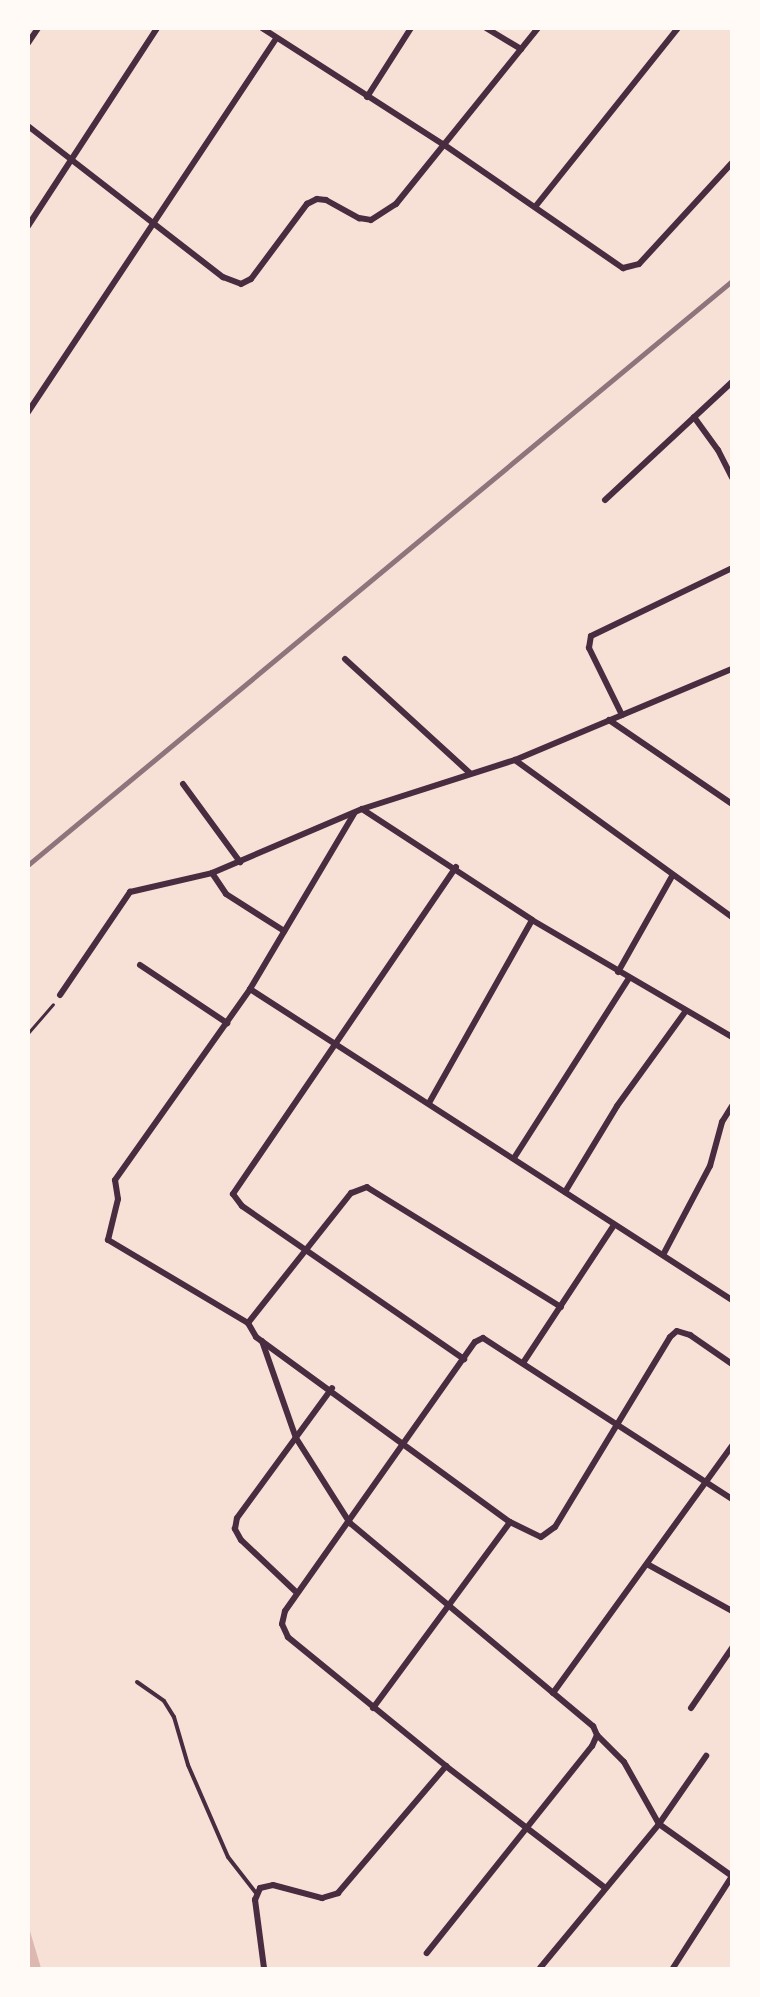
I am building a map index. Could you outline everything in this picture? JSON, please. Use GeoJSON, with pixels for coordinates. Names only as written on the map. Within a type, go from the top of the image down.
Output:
{"type":"FeatureCollection","features":[{"type":"Feature","properties":{"kind":"street"},"geometry":{"type":"LineString","coordinates":[[28,43],[38,28]]}},
{"type":"Feature","properties":{"kind":"street"},"geometry":{"type":"LineString","coordinates":[[28,226],[157,28]]}},
{"type":"Feature","properties":{"kind":"street"},"geometry":{"type":"LineString","coordinates":[[367,97],[411,28]]}},
{"type":"Feature","properties":{"kind":"street"},"geometry":{"type":"LineString","coordinates":[[486,28],[521,49]]}},
{"type":"Feature","properties":{"kind":"street"},"geometry":{"type":"LineString","coordinates":[[28,126],[223,277],[241,284],[251,279],[307,204],[326,200],[359,218],[382,216],[396,204],[538,28]]}},
{"type":"Feature","properties":{"kind":"street"},"geometry":{"type":"LineString","coordinates":[[535,207],[678,28]]}},
{"type":"Feature","properties":{"kind":"street"},"geometry":{"type":"LineString","coordinates":[[266,30],[276,39],[443,144],[613,263],[630,267],[639,264],[732,162]]}},
{"type":"Feature","properties":{"kind":"street"},"geometry":{"type":"LineString","coordinates":[[28,412],[155,225],[276,39]]}},
{"type":"Feature","properties":{"kind":"street"},"geometry":{"type":"LineString","coordinates":[[605,501],[732,382]]}},
{"type":"Feature","properties":{"kind":"street"},"geometry":{"type":"LineString","coordinates":[[694,417],[718,450],[732,478]]}},
{"type":"Feature","properties":{"kind":"street"},"geometry":{"type":"LineString","coordinates":[[622,715],[590,648],[591,636],[732,568]]}},
{"type":"Feature","properties":{"kind":"street"},"geometry":{"type":"LineString","coordinates":[[345,659],[470,773]]}},
{"type":"Feature","properties":{"kind":"street"},"geometry":{"type":"LineString","coordinates":[[60,995],[130,892],[213,873],[362,809],[515,760],[732,669]]}},
{"type":"Feature","properties":{"kind":"street"},"geometry":{"type":"LineString","coordinates":[[609,720],[732,804]]}},
{"type":"Feature","properties":{"kind":"street"},"geometry":{"type":"LineString","coordinates":[[515,760],[672,876],[732,917]]}},
{"type":"Feature","properties":{"kind":"street"},"geometry":{"type":"LineString","coordinates":[[183,784],[240,862]]}},
{"type":"Feature","properties":{"kind":"street"},"geometry":{"type":"LineString","coordinates":[[362,809],[456,867],[532,920],[685,1012],[732,1037]]}},
{"type":"Feature","properties":{"kind":"street"},"geometry":{"type":"LineString","coordinates":[[354,814],[250,989],[115,1180],[118,1199],[108,1240],[248,1323],[261,1340],[296,1438],[350,1523],[593,1726],[597,1736],[624,1762],[659,1824],[732,1876],[673,1968]]}},
{"type":"Feature","properties":{"kind":"street"},"geometry":{"type":"LineString","coordinates":[[456,867],[233,1194],[242,1206],[464,1359]]}},
{"type":"Feature","properties":{"kind":"street"},"geometry":{"type":"LineString","coordinates":[[213,873],[226,894],[284,932]]}},
{"type":"Feature","properties":{"kind":"street"},"geometry":{"type":"LineString","coordinates":[[618,972],[672,876]]}},
{"type":"Feature","properties":{"kind":"street"},"geometry":{"type":"LineString","coordinates":[[429,1103],[532,920]]}},
{"type":"Feature","properties":{"kind":"street"},"geometry":{"type":"LineString","coordinates":[[140,965],[227,1023]]}},
{"type":"Feature","properties":{"kind":"street"},"geometry":{"type":"LineString","coordinates":[[514,1158],[629,978]]}},
{"type":"Feature","properties":{"kind":"street"},"geometry":{"type":"LineString","coordinates":[[250,989],[732,1300]]}},
{"type":"Feature","properties":{"kind":"street"},"geometry":{"type":"LineString","coordinates":[[566,1192],[618,1106],[685,1012]]}},
{"type":"Feature","properties":{"kind":"street"},"geometry":{"type":"LineString","coordinates":[[663,1254],[710,1167],[722,1122],[732,1106]]}},
{"type":"Feature","properties":{"kind":"street"},"geometry":{"type":"LineString","coordinates":[[248,1323],[351,1193],[367,1187],[561,1307]]}},
{"type":"Feature","properties":{"kind":"street"},"geometry":{"type":"LineString","coordinates":[[523,1364],[614,1225]]}},
{"type":"Feature","properties":{"kind":"street"},"geometry":{"type":"LineString","coordinates":[[261,1340],[332,1389],[510,1522],[532,1534],[549,1535],[619,1426],[670,1336],[677,1332],[690,1335],[732,1364]]}},
{"type":"Feature","properties":{"kind":"street"},"geometry":{"type":"LineString","coordinates":[[604,1887],[373,1708],[288,1637],[282,1624],[295,1591],[350,1523],[464,1359],[483,1338],[708,1481],[732,1499]]}},
{"type":"Feature","properties":{"kind":"street"},"geometry":{"type":"LineString","coordinates":[[295,1591],[241,1540],[235,1529],[237,1518],[332,1389]]}},
{"type":"Feature","properties":{"kind":"street"},"geometry":{"type":"LineString","coordinates":[[553,1693],[732,1446]]}},
{"type":"Feature","properties":{"kind":"street"},"geometry":{"type":"LineString","coordinates":[[373,1708],[510,1522]]}},
{"type":"Feature","properties":{"kind":"street"},"geometry":{"type":"LineString","coordinates":[[647,1564],[732,1611]]}},
{"type":"Feature","properties":{"kind":"street"},"geometry":{"type":"LineString","coordinates":[[691,1708],[732,1648]]}},
{"type":"Feature","properties":{"kind":"street"},"geometry":{"type":"LineString","coordinates":[[427,1953],[528,1828],[597,1736]]}},
{"type":"Feature","properties":{"kind":"street"},"geometry":{"type":"LineString","coordinates":[[540,1968],[604,1887],[659,1824],[706,1756]]}},
{"type":"Feature","properties":{"kind":"street"},"geometry":{"type":"LineString","coordinates":[[264,1968],[256,1893],[265,1886],[273,1885],[329,1897],[338,1893],[446,1766]]}},
{"type":"Feature","properties":{"kind":"lane"},"geometry":{"type":"LineString","coordinates":[[137,1682],[164,1701],[174,1718],[188,1765],[228,1857],[256,1893]]}},
{"type":"Feature","properties":{"kind":"path"},"geometry":{"type":"LineString","coordinates":[[28,1034],[60,995]]}},
{"type":"Feature","properties":{"kind":"shaded area"},"geometry":{"type":"Polygon","coordinates":[[[29,1928],[41,1968],[29,1968],[29,1928]]]}},
{"type":"Feature","properties":{"kind":"railway"},"geometry":{"type":"LineString","coordinates":[[28,865],[732,281]]}}]}
